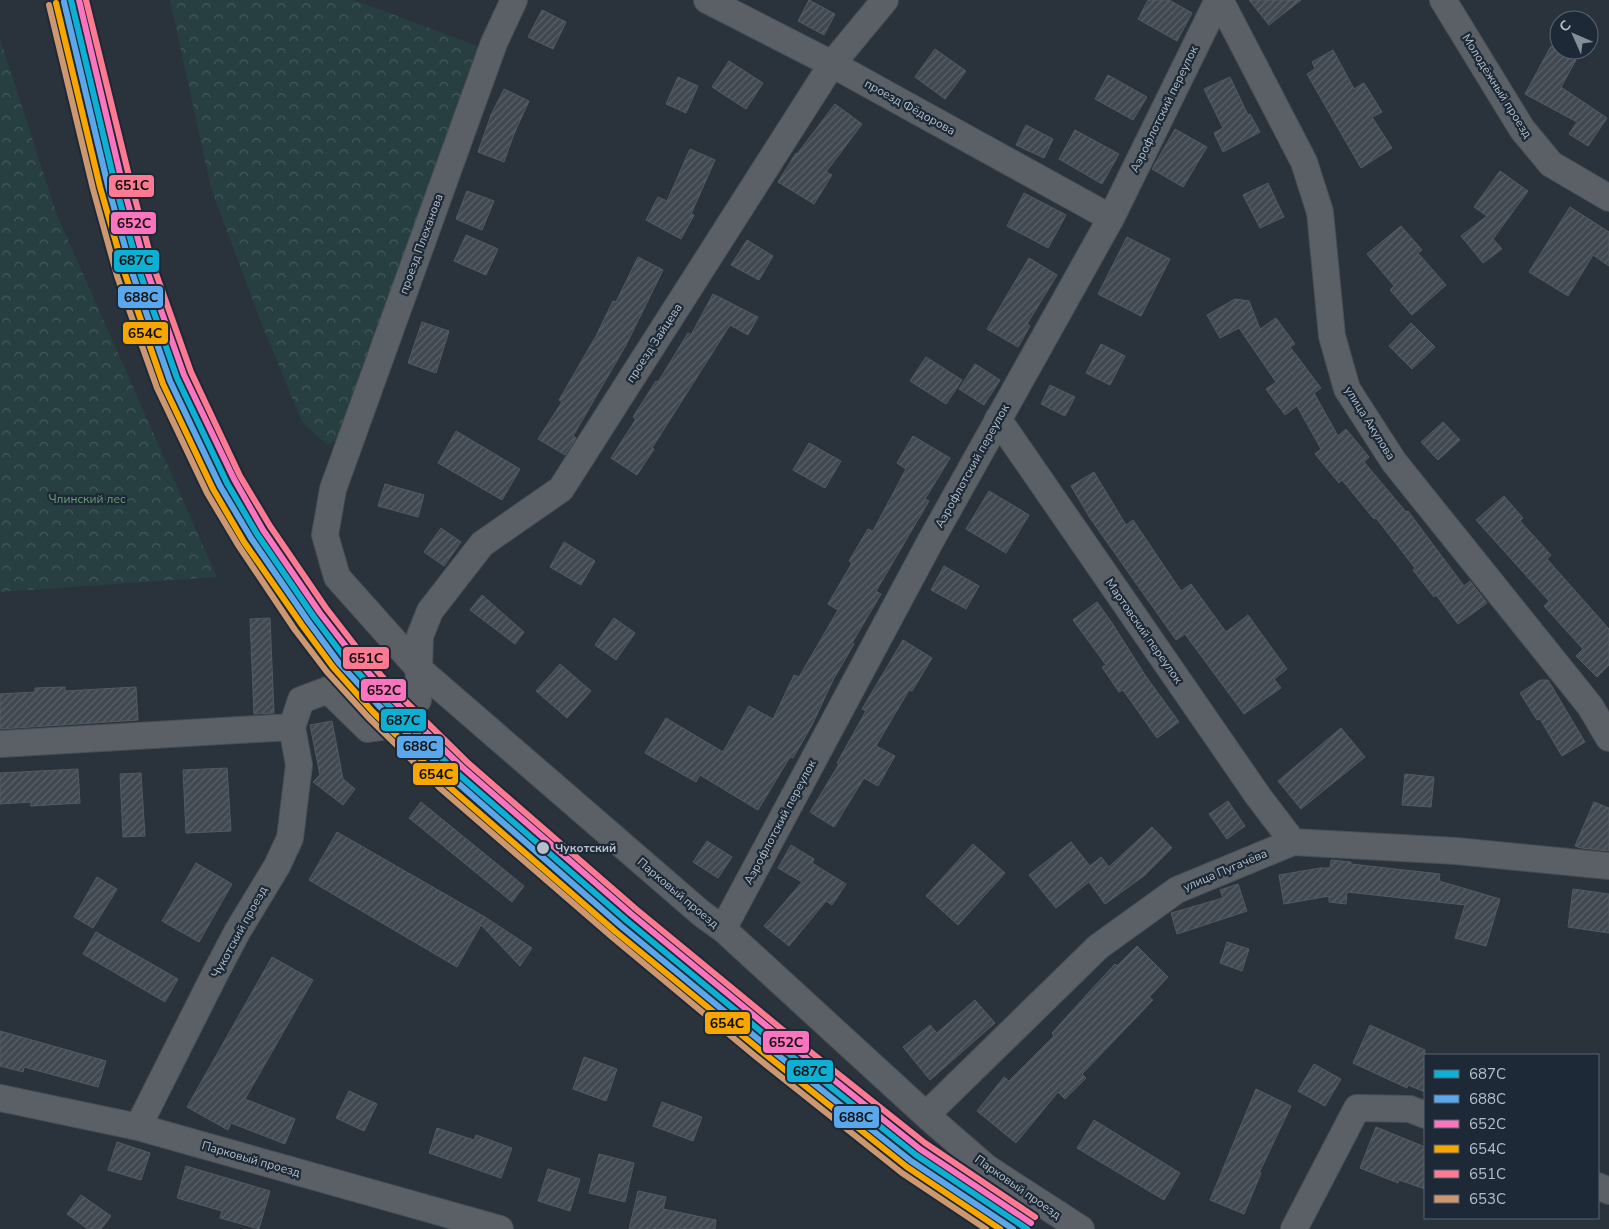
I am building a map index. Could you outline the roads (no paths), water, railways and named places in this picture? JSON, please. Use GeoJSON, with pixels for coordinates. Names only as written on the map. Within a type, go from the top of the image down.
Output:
{"type":"FeatureCollection","features":[{"type":"Feature","properties":{"kind":"street","name":"проезд Плеханова"},"geometry":{"type":"LineString","coordinates":[[333,490],[494,44],[514,0]]}},
{"type":"Feature","properties":{"kind":"street","name":"проезд Фёдорова"},"geometry":{"type":"LineString","coordinates":[[708,0],[832,64],[1111,218]]}},
{"type":"Feature","properties":{"kind":"street","name":"проезд Зайцева"},"geometry":{"type":"LineString","coordinates":[[420,670],[420,636],[430,611],[482,544],[561,489],[832,64],[885,0]]}},
{"type":"Feature","properties":{"kind":"street","name":"Аэрофлотский переулок"},"geometry":{"type":"LineString","coordinates":[[723,929],[930,542],[1111,218],[1219,0]]}},
{"type":"Feature","properties":{"kind":"street","name":"улица Акулова"},"geometry":{"type":"LineString","coordinates":[[1219,0],[1304,162],[1320,212],[1332,336],[1347,389],[1394,462],[1590,706],[1609,738]]}},
{"type":"Feature","properties":{"kind":"street","name":"Молодёжный проезд"},"geometry":{"type":"LineString","coordinates":[[1443,0],[1522,129],[1551,164],[1609,198]]}},
{"type":"Feature","properties":{"kind":"street","name":"Мартовский переулок"},"geometry":{"type":"LineString","coordinates":[[998,419],[1258,796],[1292,842]]}},
{"type":"Feature","properties":{"kind":"street","name":"Парковый проезд"},"geometry":{"type":"LineString","coordinates":[[333,490],[325,535],[337,577],[420,670],[702,914],[723,929],[986,1168],[1081,1229]]}},
{"type":"Feature","properties":{"kind":"street","name":"Чукотский проезд"},"geometry":{"type":"LineString","coordinates":[[138,1127],[237,932],[277,866],[290,838],[298,765],[292,727],[301,700],[328,690],[368,729],[389,726],[418,700],[420,670]]}},
{"type":"Feature","properties":{"kind":"street"},"geometry":{"type":"LineString","coordinates":[[0,744],[292,727]]}},
{"type":"Feature","properties":{"kind":"street","name":"улица Пугачёва"},"geometry":{"type":"LineString","coordinates":[[926,1115],[1098,947],[1177,890],[1292,842],[1456,851],[1609,866]]}},
{"type":"Feature","properties":{"kind":"street","name":"Парковый проезд"},"geometry":{"type":"LineString","coordinates":[[0,1098],[138,1127],[500,1229]]}},
{"type":"Feature","properties":{"kind":"street"},"geometry":{"type":"LineString","coordinates":[[1294,1229],[1357,1108],[1410,1109],[1424,1115]]}},
{"type":"Feature","properties":{"kind":"place","name":"Чукотский"},"geometry":{"type":"Point","coordinates":[543,848]}},
{"type":"Feature","properties":{"kind":"park label","name":"Члинский лес"},"geometry":{"type":"Point","coordinates":[87,499]}}]}
